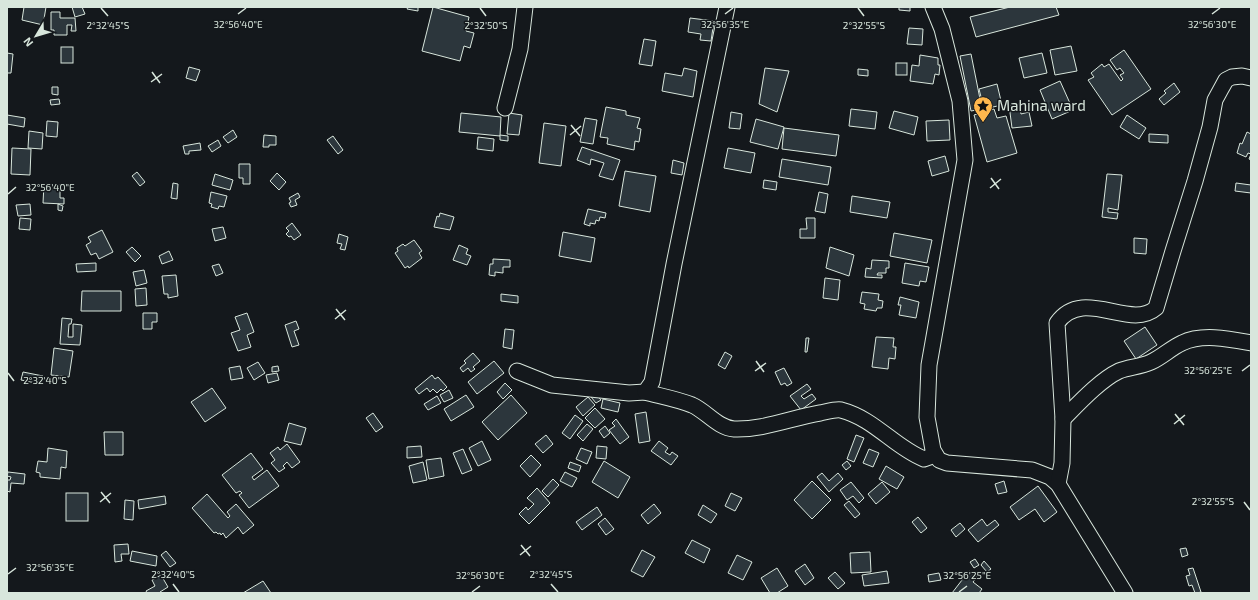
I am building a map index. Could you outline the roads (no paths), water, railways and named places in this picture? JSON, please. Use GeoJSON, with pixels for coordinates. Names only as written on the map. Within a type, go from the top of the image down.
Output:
{"type":"FeatureCollection","features":[{"type":"Feature","properties":{"kind":"street"},"geometry":{"type":"LineString","coordinates":[[505,108],[520,49],[525,7]]}},
{"type":"Feature","properties":{"kind":"street"},"geometry":{"type":"LineString","coordinates":[[645,392],[652,382],[674,264],[727,7]]}},
{"type":"Feature","properties":{"kind":"street"},"geometry":{"type":"LineString","coordinates":[[933,7],[942,29],[960,101],[965,160],[929,365],[927,417],[935,455],[939,460],[947,463],[1032,470],[1050,477],[1058,484],[1125,593]]}},
{"type":"Feature","properties":{"kind":"street"},"geometry":{"type":"LineString","coordinates":[[1058,484],[1062,463],[1063,419],[1057,323],[1064,316],[1078,309],[1089,308],[1132,315],[1144,315],[1156,308],[1172,251],[1195,181],[1220,89],[1226,80],[1232,77],[1242,76],[1251,78]]}},
{"type":"Feature","properties":{"kind":"street"},"geometry":{"type":"LineString","coordinates":[[1063,419],[1112,375],[1127,368],[1144,365],[1153,361],[1183,342],[1195,338],[1211,338],[1251,343]]}},
{"type":"Feature","properties":{"kind":"street"},"geometry":{"type":"LineString","coordinates":[[517,371],[552,385],[629,393],[645,392],[693,405],[723,426],[731,428],[744,429],[766,426],[797,417],[839,410],[858,415],[916,456],[924,459],[935,455]]}},
{"type":"Feature","properties":{"kind":"place","name":"Mahina ward"},"geometry":{"type":"Point","coordinates":[983,123]}}]}
